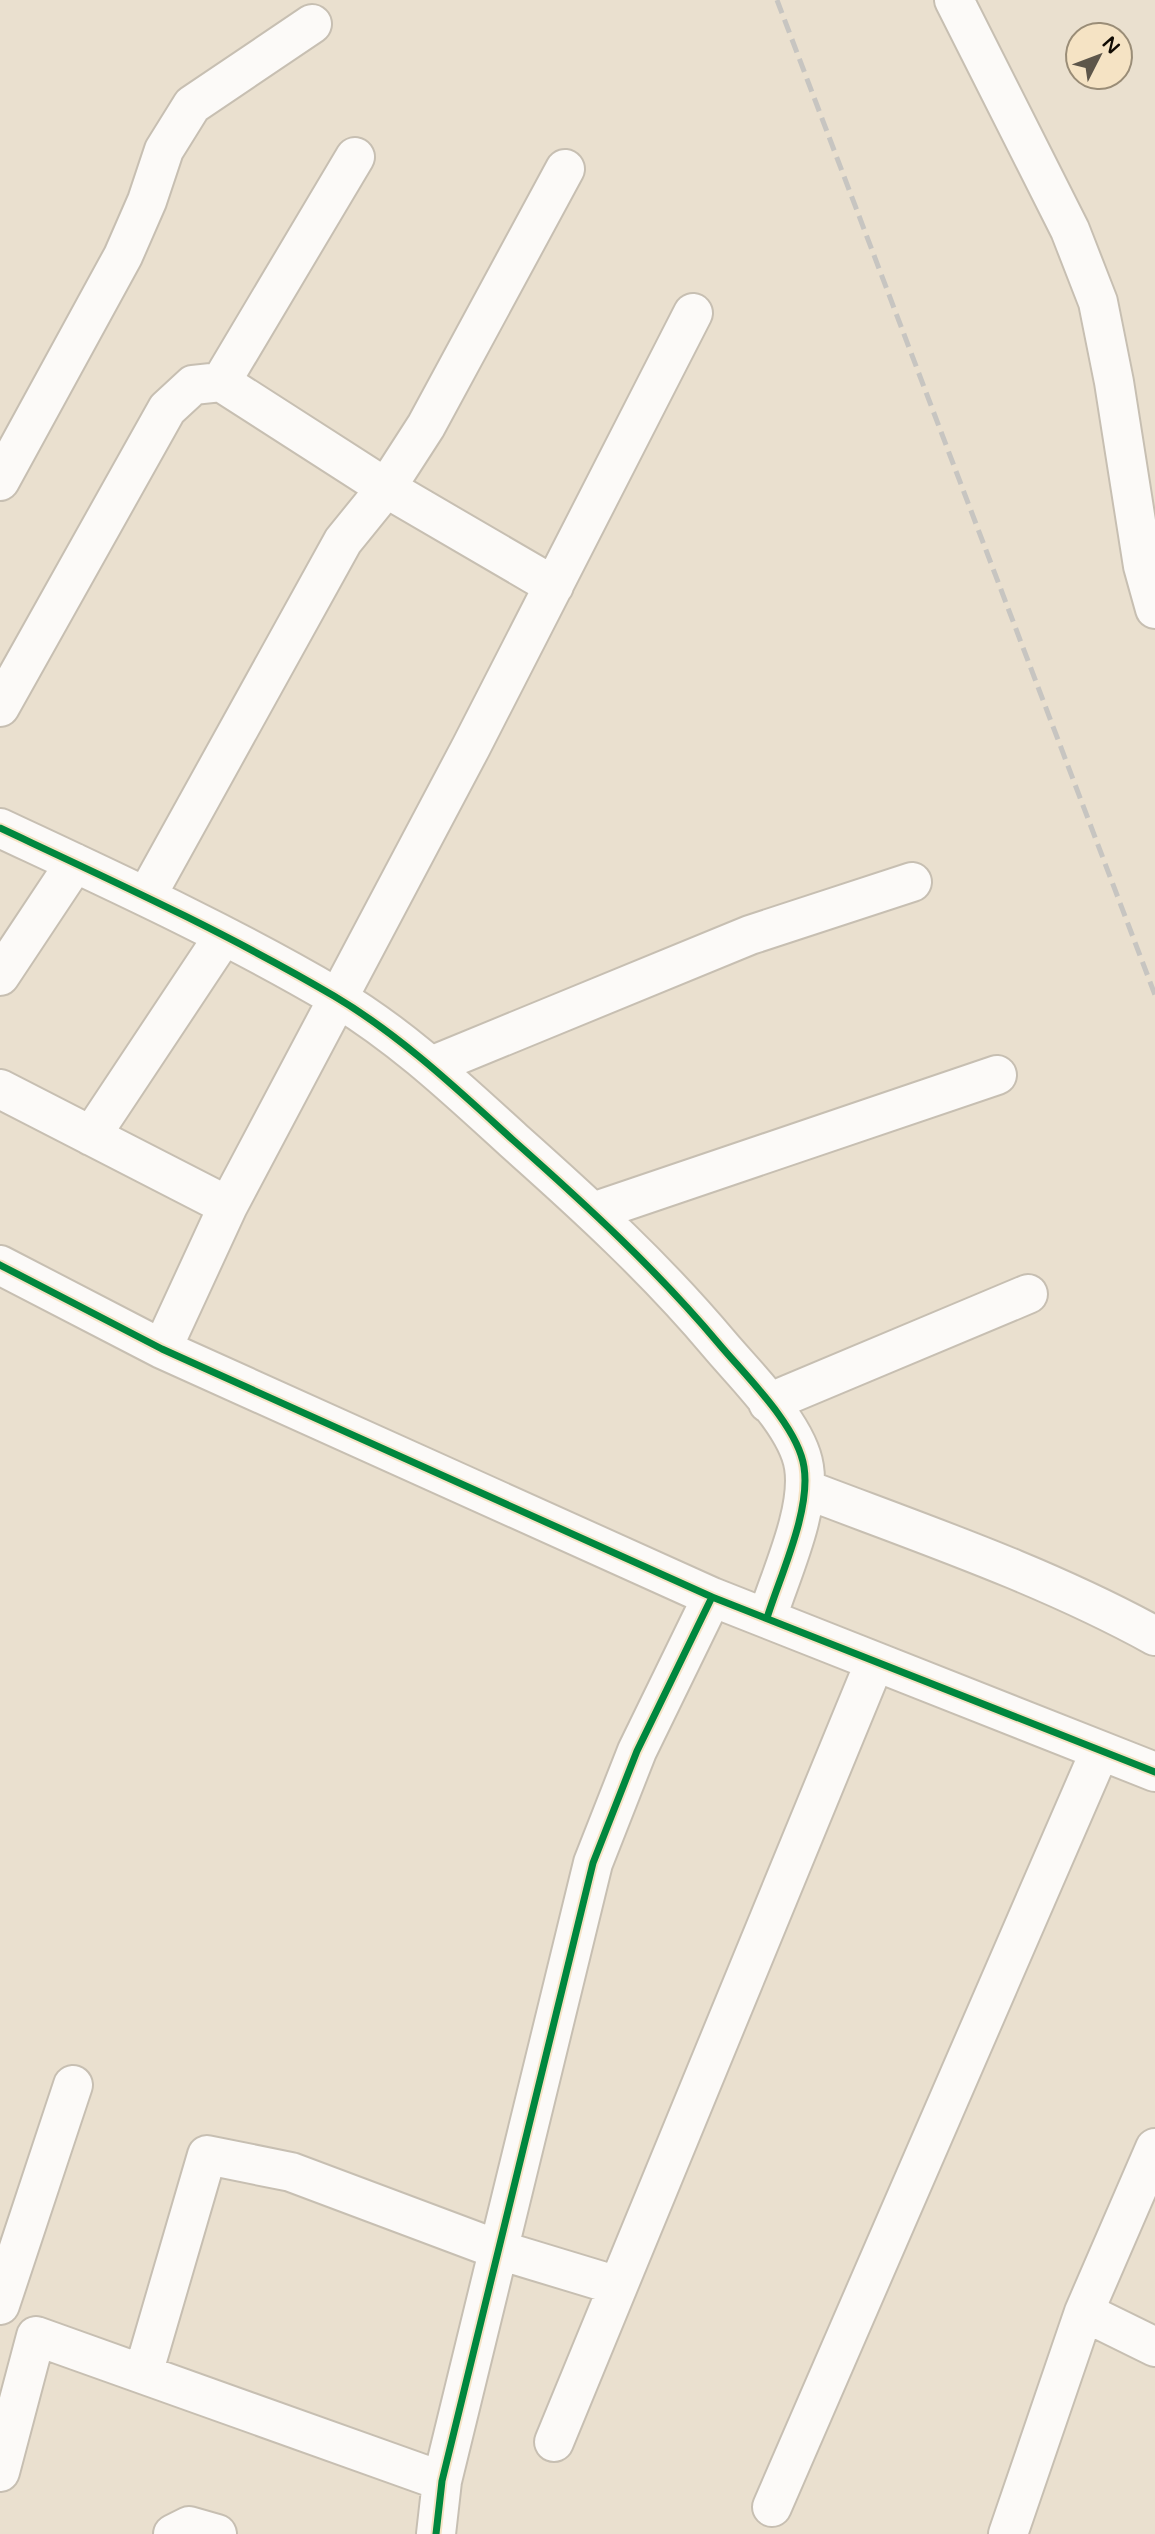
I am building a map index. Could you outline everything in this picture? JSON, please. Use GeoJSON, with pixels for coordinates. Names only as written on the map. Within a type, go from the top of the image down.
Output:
{"type":"FeatureCollection","features":[{"type":"Feature","properties":{"kind":"street"},"geometry":{"type":"LineString","coordinates":[[954,0],[1070,230],[1098,302],[1114,382],[1143,566],[1155,609]]}},
{"type":"Feature","properties":{"kind":"street"},"geometry":{"type":"LineString","coordinates":[[0,481],[123,256],[147,201],[164,150],[191,105],[312,24]]}},
{"type":"Feature","properties":{"kind":"street"},"geometry":{"type":"LineString","coordinates":[[221,382],[355,157]]}},
{"type":"Feature","properties":{"kind":"street"},"geometry":{"type":"LineString","coordinates":[[147,895],[343,541],[386,488],[426,426],[565,169]]}},
{"type":"Feature","properties":{"kind":"street"},"geometry":{"type":"LineString","coordinates":[[162,1349],[228,1206],[554,586],[694,313]]}},
{"type":"Feature","properties":{"kind":"street"},"geometry":{"type":"LineString","coordinates":[[0,707],[167,409],[193,384],[221,382],[386,488],[554,586]]}},
{"type":"Feature","properties":{"kind":"street"},"geometry":{"type":"LineString","coordinates":[[0,828],[147,895],[337,997],[431,1066],[593,1212],[699,1320],[768,1403],[791,1436],[804,1465],[805,1489],[800,1516],[767,1618]]}},
{"type":"Feature","properties":{"kind":"street"},"geometry":{"type":"LineString","coordinates":[[0,976],[75,863]]}},
{"type":"Feature","properties":{"kind":"street"},"geometry":{"type":"LineString","coordinates":[[431,1066],[750,934],[912,882]]}},
{"type":"Feature","properties":{"kind":"street"},"geometry":{"type":"LineString","coordinates":[[91,1136],[223,937]]}},
{"type":"Feature","properties":{"kind":"street"},"geometry":{"type":"LineString","coordinates":[[593,1212],[996,1075]]}},
{"type":"Feature","properties":{"kind":"street"},"geometry":{"type":"LineString","coordinates":[[0,1089],[228,1206]]}},
{"type":"Feature","properties":{"kind":"street"},"geometry":{"type":"LineString","coordinates":[[0,1265],[162,1349],[712,1597],[874,1664],[1155,1772]]}},
{"type":"Feature","properties":{"kind":"street"},"geometry":{"type":"LineString","coordinates":[[768,1403],[1028,1294]]}},
{"type":"Feature","properties":{"kind":"street"},"geometry":{"type":"LineString","coordinates":[[805,1489],[1096,1604],[1155,1636]]}},
{"type":"Feature","properties":{"kind":"street"},"geometry":{"type":"LineString","coordinates":[[436,2534],[442,2481],[593,1863],[637,1751],[712,1597]]}},
{"type":"Feature","properties":{"kind":"street"},"geometry":{"type":"LineString","coordinates":[[554,2442],[874,1664]]}},
{"type":"Feature","properties":{"kind":"street"},"geometry":{"type":"LineString","coordinates":[[772,2507],[1100,1751]]}},
{"type":"Feature","properties":{"kind":"street"},"geometry":{"type":"LineString","coordinates":[[0,2305],[73,2085]]}},
{"type":"Feature","properties":{"kind":"street"},"geometry":{"type":"LineString","coordinates":[[1008,2534],[1084,2312],[1155,2148]]}},
{"type":"Feature","properties":{"kind":"street"},"geometry":{"type":"LineString","coordinates":[[143,2374],[207,2155],[292,2172],[499,2250],[618,2286]]}},
{"type":"Feature","properties":{"kind":"street"},"geometry":{"type":"LineString","coordinates":[[1084,2312],[1155,2347]]}},
{"type":"Feature","properties":{"kind":"street"},"geometry":{"type":"LineString","coordinates":[[0,2323],[442,2481]]}},
{"type":"Feature","properties":{"kind":"street"},"geometry":{"type":"LineString","coordinates":[[0,2472],[36,2336]]}},
{"type":"Feature","properties":{"kind":"street"},"geometry":{"type":"LineString","coordinates":[[173,2534],[188,2526],[217,2534]]}},
{"type":"Feature","properties":{"kind":"railway"},"geometry":{"type":"LineString","coordinates":[[777,0],[1155,995]]}},
{"type":"Feature","properties":{"kind":"cycle path"},"geometry":{"type":"LineString","coordinates":[[0,828],[211,929],[358,1011],[405,1045],[449,1082],[567,1188],[646,1264],[769,1402],[800,1451],[805,1484],[803,1503],[793,1543],[767,1618]]}},
{"type":"Feature","properties":{"kind":"cycle path"},"geometry":{"type":"LineString","coordinates":[[0,1265],[162,1349],[712,1597],[1155,1772]]}},
{"type":"Feature","properties":{"kind":"cycle path"},"geometry":{"type":"LineString","coordinates":[[436,2534],[442,2481],[593,1863],[637,1751],[712,1597]]}}]}
